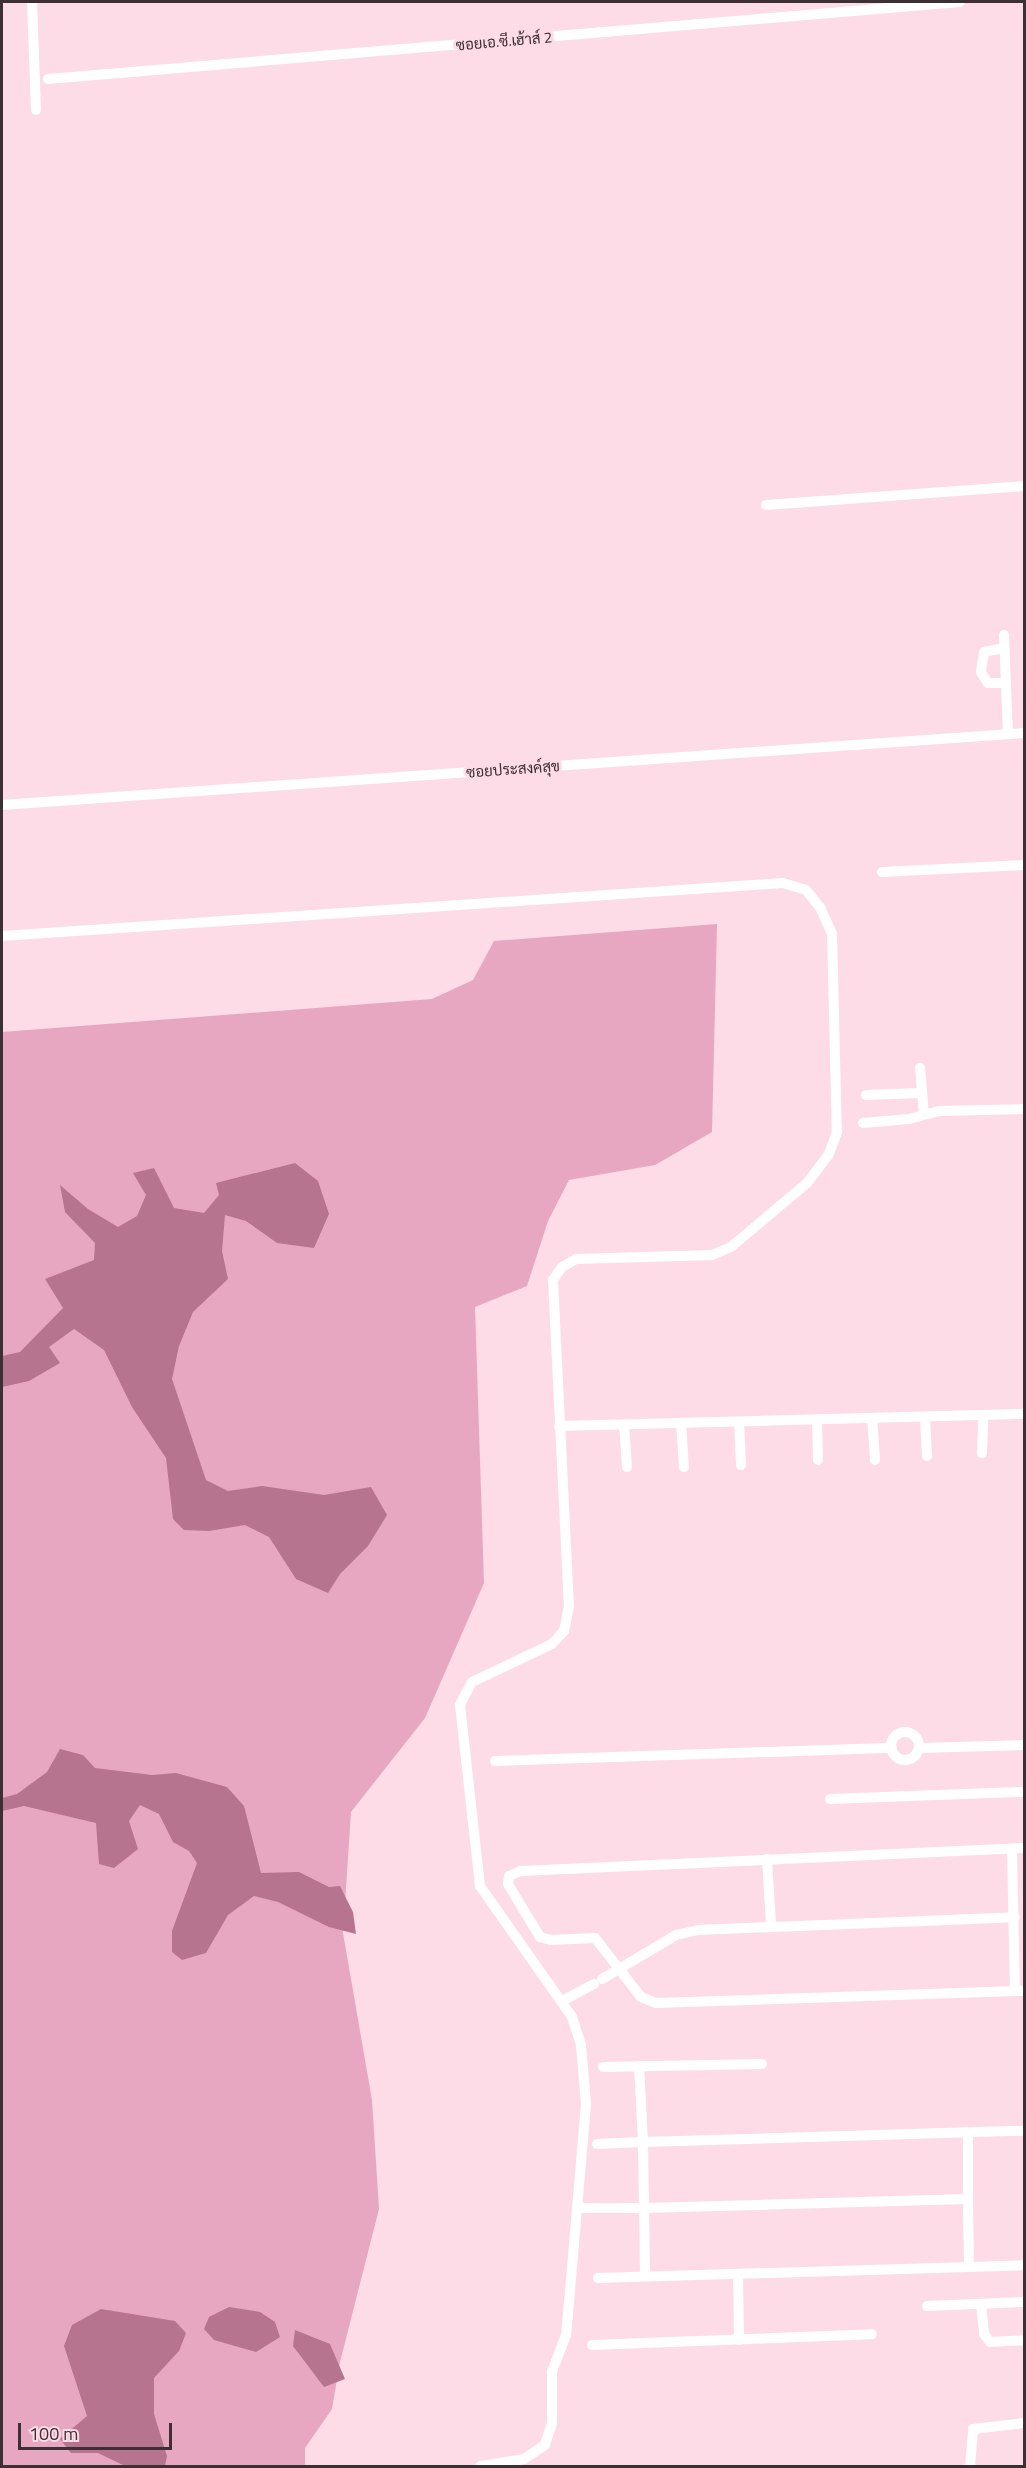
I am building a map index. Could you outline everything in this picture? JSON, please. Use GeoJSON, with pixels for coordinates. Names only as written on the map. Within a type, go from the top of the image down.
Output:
{"type":"FeatureCollection","features":[{"type":"Feature","properties":{"kind":"street"},"geometry":{"type":"LineString","coordinates":[[32,2],[36,110]]}},
{"type":"Feature","properties":{"kind":"street","name":"ซอยเอ.ซี.เฮ้าส์ 2"},"geometry":{"type":"LineString","coordinates":[[48,80],[960,2]]}},
{"type":"Feature","properties":{"kind":"street"},"geometry":{"type":"LineString","coordinates":[[766,505],[1024,486]]}},
{"type":"Feature","properties":{"kind":"street"},"geometry":{"type":"LineString","coordinates":[[1004,635],[1008,734]]}},
{"type":"Feature","properties":{"kind":"street"},"geometry":{"type":"LineString","coordinates":[[1004,648],[984,652],[981,672],[988,683],[1006,683]]}},
{"type":"Feature","properties":{"kind":"street","name":"ซอยประสงค์สุข"},"geometry":{"type":"LineString","coordinates":[[2,805],[1024,733]]}},
{"type":"Feature","properties":{"kind":"street"},"geometry":{"type":"LineString","coordinates":[[882,872],[1024,865]]}},
{"type":"Feature","properties":{"kind":"street"},"geometry":{"type":"LineString","coordinates":[[2,936],[783,883],[806,890],[820,907],[832,934],[837,1132],[829,1154],[807,1183],[731,1247],[712,1255],[576,1259],[562,1267],[553,1280],[552,1303],[569,1606],[564,1631],[552,1644],[472,1682],[460,1705],[480,1886],[562,2001],[581,2045],[585,2071],[578,2208],[566,2335],[552,2372],[552,2423],[545,2445],[524,2459],[481,2466]]}},
{"type":"Feature","properties":{"kind":"street"},"geometry":{"type":"LineString","coordinates":[[920,1068],[924,1114]]}},
{"type":"Feature","properties":{"kind":"street"},"geometry":{"type":"LineString","coordinates":[[866,1095],[922,1093]]}},
{"type":"Feature","properties":{"kind":"street"},"geometry":{"type":"LineString","coordinates":[[863,1123],[924,1114],[1024,1109]]}},
{"type":"Feature","properties":{"kind":"street"},"geometry":{"type":"LineString","coordinates":[[559,1426],[1024,1414]]}},
{"type":"Feature","properties":{"kind":"street"},"geometry":{"type":"LineString","coordinates":[[982,1415],[982,1452]]}},
{"type":"Feature","properties":{"kind":"street"},"geometry":{"type":"LineString","coordinates":[[925,1417],[927,1456]]}},
{"type":"Feature","properties":{"kind":"street"},"geometry":{"type":"LineString","coordinates":[[872,1418],[875,1460]]}},
{"type":"Feature","properties":{"kind":"street"},"geometry":{"type":"LineString","coordinates":[[817,1420],[818,1460]]}},
{"type":"Feature","properties":{"kind":"street"},"geometry":{"type":"LineString","coordinates":[[739,1422],[741,1465]]}},
{"type":"Feature","properties":{"kind":"street"},"geometry":{"type":"LineString","coordinates":[[681,1423],[684,1467]]}},
{"type":"Feature","properties":{"kind":"street"},"geometry":{"type":"LineString","coordinates":[[624,1425],[627,1467]]}},
{"type":"Feature","properties":{"kind":"street"},"geometry":{"type":"LineString","coordinates":[[906,1733],[916,1737],[919,1748],[914,1758],[902,1760],[892,1748],[895,1737],[906,1733]]}},
{"type":"Feature","properties":{"kind":"street"},"geometry":{"type":"LineString","coordinates":[[919,1748],[1024,1745]]}},
{"type":"Feature","properties":{"kind":"street"},"geometry":{"type":"LineString","coordinates":[[495,1761],[892,1748]]}},
{"type":"Feature","properties":{"kind":"street"},"geometry":{"type":"LineString","coordinates":[[830,1799],[1024,1792]]}},
{"type":"Feature","properties":{"kind":"street"},"geometry":{"type":"LineString","coordinates":[[1012,1849],[1014,1917],[1020,1991],[656,2003],[641,1997],[595,1938],[551,1940],[540,1937],[517,1904],[508,1884],[509,1876],[521,1871],[1024,1848]]}},
{"type":"Feature","properties":{"kind":"street"},"geometry":{"type":"LineString","coordinates":[[767,1859],[771,1926]]}},
{"type":"Feature","properties":{"kind":"street"},"geometry":{"type":"LineString","coordinates":[[562,2001],[685,1932],[771,1926],[1014,1917]]}},
{"type":"Feature","properties":{"kind":"street"},"geometry":{"type":"LineString","coordinates":[[603,2067],[762,2064]]}},
{"type":"Feature","properties":{"kind":"street"},"geometry":{"type":"LineString","coordinates":[[639,2066],[643,2142],[645,2276]]}},
{"type":"Feature","properties":{"kind":"street"},"geometry":{"type":"LineString","coordinates":[[597,2144],[1024,2131]]}},
{"type":"Feature","properties":{"kind":"street"},"geometry":{"type":"LineString","coordinates":[[968,2133],[969,2267]]}},
{"type":"Feature","properties":{"kind":"street"},"geometry":{"type":"LineString","coordinates":[[578,2208],[968,2199]]}},
{"type":"Feature","properties":{"kind":"street"},"geometry":{"type":"LineString","coordinates":[[598,2278],[1024,2265]]}},
{"type":"Feature","properties":{"kind":"street"},"geometry":{"type":"LineString","coordinates":[[738,2274],[739,2340]]}},
{"type":"Feature","properties":{"kind":"street"},"geometry":{"type":"LineString","coordinates":[[927,2306],[1024,2302]]}},
{"type":"Feature","properties":{"kind":"street"},"geometry":{"type":"LineString","coordinates":[[981,2304],[984,2334],[990,2342],[1024,2340]]}},
{"type":"Feature","properties":{"kind":"street"},"geometry":{"type":"LineString","coordinates":[[592,2345],[872,2334]]}},
{"type":"Feature","properties":{"kind":"street"},"geometry":{"type":"LineString","coordinates":[[970,2466],[973,2429],[1024,2423]]}},
{"type":"Feature","properties":{"kind":"shaded area"},"geometry":{"type":"Polygon","coordinates":[[[717,924],[712,1132],[655,1165],[569,1180],[548,1221],[527,1286],[475,1307],[484,1583],[425,1718],[351,1812],[343,1933],[372,2100],[379,2209],[340,2362],[332,2409],[305,2448],[305,2466],[2,2466],[2,1032],[432,999],[473,980],[494,941],[717,924]]]}},
{"type":"Feature","properties":{"kind":"shaded area"},"geometry":{"type":"Polygon","coordinates":[[[295,1163],[318,1181],[329,1214],[314,1248],[277,1243],[246,1221],[225,1215],[222,1251],[228,1279],[193,1312],[179,1346],[172,1379],[206,1480],[228,1491],[262,1486],[324,1495],[371,1487],[387,1515],[368,1546],[340,1574],[328,1593],[296,1579],[269,1537],[245,1525],[209,1531],[184,1530],[173,1519],[166,1458],[132,1407],[104,1350],[74,1329],[49,1347],[60,1363],[29,1381],[2,1387],[2,1356],[20,1352],[63,1308],[45,1279],[94,1260],[95,1243],[65,1212],[60,1185],[88,1209],[118,1227],[137,1216],[146,1195],[133,1173],[154,1168],[174,1208],[204,1213],[219,1195],[216,1183],[295,1163]]]}},
{"type":"Feature","properties":{"kind":"shaded area"},"geometry":{"type":"Polygon","coordinates":[[[60,1749],[83,1755],[95,1768],[152,1775],[176,1773],[227,1787],[244,1806],[261,1873],[299,1872],[329,1887],[340,1886],[353,1912],[356,1934],[329,1927],[278,1902],[254,1896],[228,1915],[206,1953],[182,1960],[172,1952],[172,1931],[197,1863],[189,1851],[173,1842],[159,1814],[140,1805],[129,1821],[138,1849],[114,1868],[99,1864],[96,1823],[24,1806],[2,1811],[2,1798],[17,1794],[47,1772],[60,1749]]]}},
{"type":"Feature","properties":{"kind":"shaded area"},"geometry":{"type":"Polygon","coordinates":[[[229,2307],[260,2312],[275,2322],[280,2337],[256,2352],[214,2340],[204,2329],[209,2317],[229,2307]]]}},
{"type":"Feature","properties":{"kind":"shaded area"},"geometry":{"type":"Polygon","coordinates":[[[101,2309],[175,2321],[186,2333],[179,2351],[154,2378],[154,2414],[167,2456],[165,2466],[125,2466],[98,2453],[71,2453],[60,2439],[87,2416],[64,2346],[72,2325],[101,2309]]]}},
{"type":"Feature","properties":{"kind":"shaded area"},"geometry":{"type":"Polygon","coordinates":[[[295,2330],[330,2344],[345,2379],[324,2387],[293,2346],[295,2330]]]}}]}
